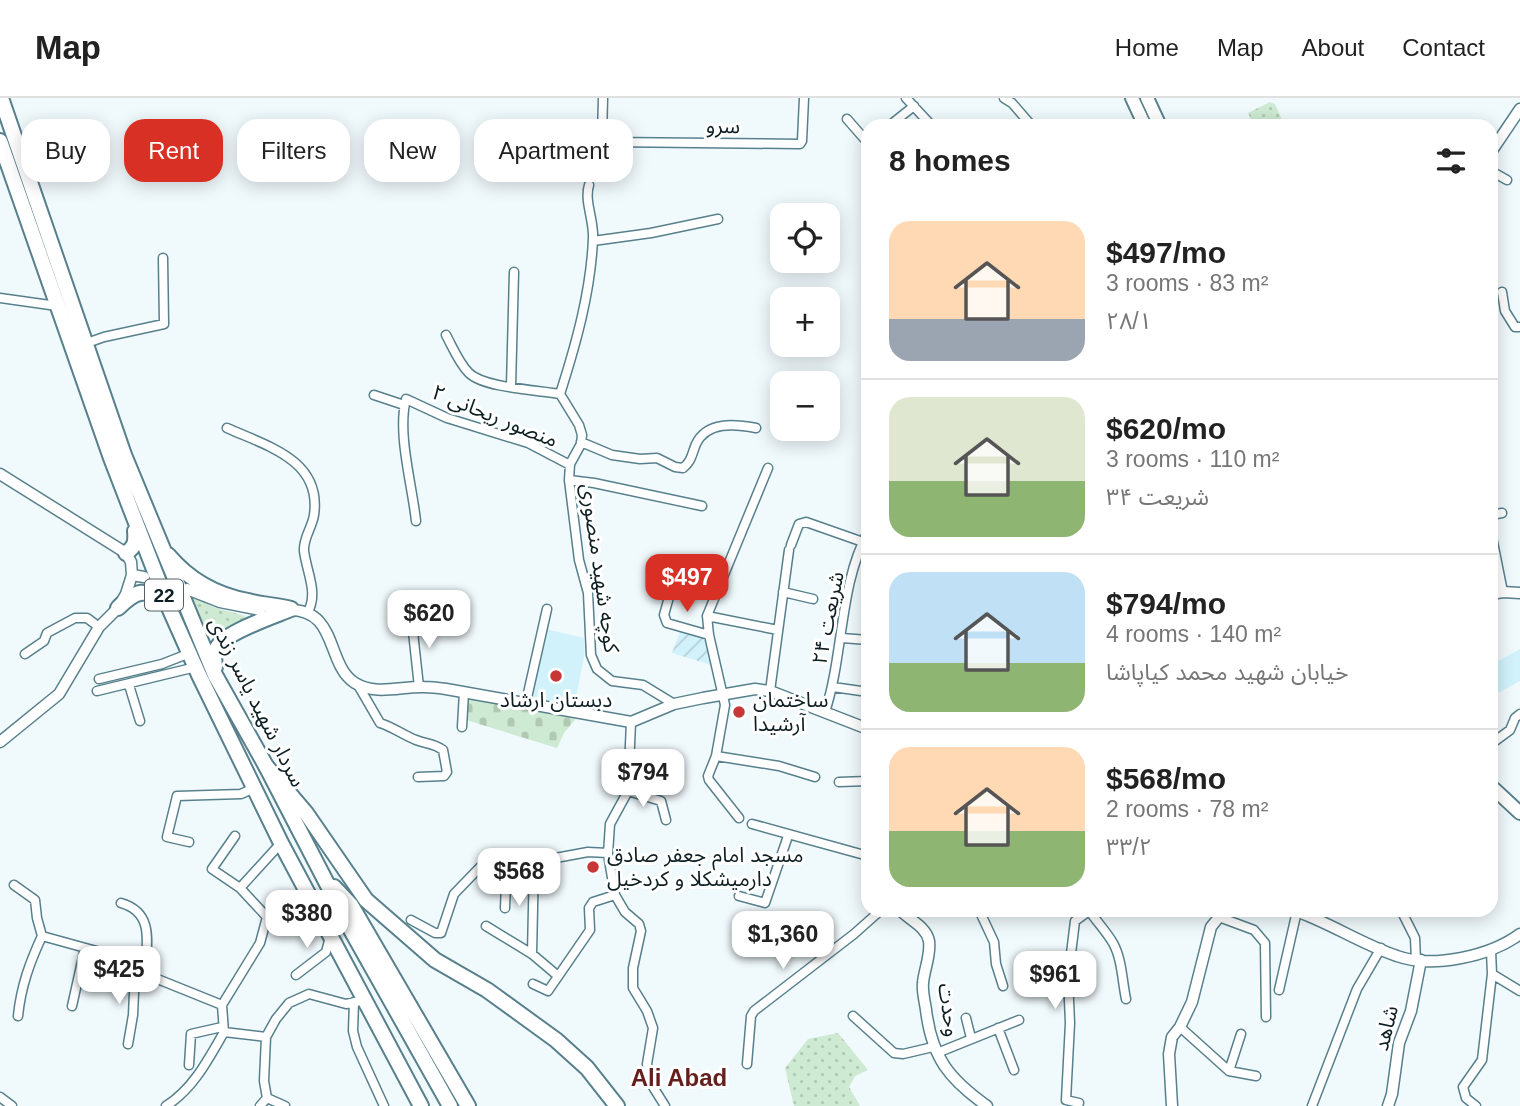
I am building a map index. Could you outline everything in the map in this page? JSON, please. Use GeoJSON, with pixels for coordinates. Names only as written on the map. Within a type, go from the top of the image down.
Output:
{"type":"FeatureCollection","features":[{"type":"Feature","properties":{"kind":"highway","name":"سردار شهید یاسر زندی"},"geometry":{"type":"LineString","coordinates":[[1,98],[124,455],[215,675],[266,766],[320,872],[450,1106]]}},
{"type":"Feature","properties":{"kind":"highway","name":"سردار شهید یاسر زندی"},"geometry":{"type":"LineString","coordinates":[[0,141],[135,523],[167,603],[281,843],[331,934],[360,1001],[421,1106]]}},
{"type":"Feature","properties":{"kind":"highway"},"geometry":{"type":"LineString","coordinates":[[126,553],[133,549],[136,542],[135,523]]}},
{"type":"Feature","properties":{"kind":"highway"},"geometry":{"type":"LineString","coordinates":[[160,547],[178,568],[206,587],[237,599],[291,609]]}},
{"type":"Feature","properties":{"kind":"highway"},"geometry":{"type":"LineString","coordinates":[[118,608],[130,596],[138,593],[155,595],[167,603]]}},
{"type":"Feature","properties":{"kind":"highway"},"geometry":{"type":"LineString","coordinates":[[215,675],[214,655],[220,643],[260,621],[291,609]]}},
{"type":"Feature","properties":{"kind":"highway"},"geometry":{"type":"LineString","coordinates":[[266,766],[306,813],[366,900],[435,960],[487,990],[556,1040],[587,1068],[617,1106]]}},
{"type":"Feature","properties":{"kind":"highway"},"geometry":{"type":"LineString","coordinates":[[320,872],[351,905],[468,1106]]}},
{"type":"Feature","properties":{"kind":"main road"},"geometry":{"type":"LineString","coordinates":[[1135,104],[1149,101],[1157,119]]}},
{"type":"Feature","properties":{"kind":"main road"},"geometry":{"type":"LineString","coordinates":[[1498,793],[1520,813]]}},
{"type":"Feature","properties":{"kind":"street","name":"سرو"},"geometry":{"type":"LineString","coordinates":[[603,98],[603,141],[800,144],[804,98]]}},
{"type":"Feature","properties":{"kind":"street"},"geometry":{"type":"LineString","coordinates":[[906,98],[926,119]]}},
{"type":"Feature","properties":{"kind":"street"},"geometry":{"type":"LineString","coordinates":[[1004,98],[1026,119]]}},
{"type":"Feature","properties":{"kind":"street"},"geometry":{"type":"LineString","coordinates":[[898,119],[914,106]]}},
{"type":"Feature","properties":{"kind":"street"},"geometry":{"type":"LineString","coordinates":[[1498,142],[1520,109]]}},
{"type":"Feature","properties":{"kind":"street"},"geometry":{"type":"LineString","coordinates":[[847,120],[861,135]]}},
{"type":"Feature","properties":{"kind":"street"},"geometry":{"type":"LineString","coordinates":[[1498,175],[1507,180]]}},
{"type":"Feature","properties":{"kind":"street"},"geometry":{"type":"LineString","coordinates":[[589,184],[586,193],[593,221],[593,241],[579,329],[560,394],[579,425],[581,442],[612,455],[640,459],[657,458],[683,468],[689,463],[696,442],[703,433],[718,426],[736,424],[756,428]]}},
{"type":"Feature","properties":{"kind":"street"},"geometry":{"type":"LineString","coordinates":[[593,241],[651,233],[718,219]]}},
{"type":"Feature","properties":{"kind":"street"},"geometry":{"type":"LineString","coordinates":[[84,344],[164,324],[163,258]]}},
{"type":"Feature","properties":{"kind":"street"},"geometry":{"type":"LineString","coordinates":[[510,386],[514,272]]}},
{"type":"Feature","properties":{"kind":"street"},"geometry":{"type":"LineString","coordinates":[[1502,292],[1505,311],[1516,327],[1520,327]]}},
{"type":"Feature","properties":{"kind":"street"},"geometry":{"type":"LineString","coordinates":[[0,298],[57,306]]}},
{"type":"Feature","properties":{"kind":"street"},"geometry":{"type":"LineString","coordinates":[[446,335],[471,375],[487,382],[560,394]]}},
{"type":"Feature","properties":{"kind":"street"},"geometry":{"type":"LineString","coordinates":[[374,395],[404,405]]}},
{"type":"Feature","properties":{"kind":"street","name":"منصور ریحانی ۲"},"geometry":{"type":"LineString","coordinates":[[416,521],[412,482],[404,445],[406,398],[447,418],[528,443],[570,465]]}},
{"type":"Feature","properties":{"kind":"street"},"geometry":{"type":"LineString","coordinates":[[227,428],[278,451],[305,470],[313,490],[314,513],[304,540],[314,596],[307,614]]}},
{"type":"Feature","properties":{"kind":"street","name":"کوچه شهید منصوری"},"geometry":{"type":"LineString","coordinates":[[581,442],[570,465],[569,480],[579,560],[588,593],[592,655],[597,669],[612,681],[643,685],[674,704]]}},
{"type":"Feature","properties":{"kind":"street"},"geometry":{"type":"LineString","coordinates":[[738,818],[708,776],[716,756],[725,705],[707,616],[768,468]]}},
{"type":"Feature","properties":{"kind":"street"},"geometry":{"type":"LineString","coordinates":[[0,474],[126,553],[131,562],[132,575],[118,608],[99,627],[59,694],[0,741]]}},
{"type":"Feature","properties":{"kind":"street"},"geometry":{"type":"LineString","coordinates":[[569,480],[702,506]]}},
{"type":"Feature","properties":{"kind":"street"},"geometry":{"type":"LineString","coordinates":[[1498,514],[1502,513]]}},
{"type":"Feature","properties":{"kind":"street"},"geometry":{"type":"LineString","coordinates":[[770,691],[790,547],[799,524],[806,522],[861,541]]}},
{"type":"Feature","properties":{"kind":"street","name":"شریعت ۲۴"},"geometry":{"type":"LineString","coordinates":[[825,712],[833,687],[849,588],[861,549]]}},
{"type":"Feature","properties":{"kind":"street"},"geometry":{"type":"LineString","coordinates":[[1498,567],[1503,592]]}},
{"type":"Feature","properties":{"kind":"street"},"geometry":{"type":"LineString","coordinates":[[132,575],[144,577]]}},
{"type":"Feature","properties":{"kind":"street"},"geometry":{"type":"LineString","coordinates":[[692,584],[674,579],[664,615],[667,623],[709,635]]}},
{"type":"Feature","properties":{"kind":"street"},"geometry":{"type":"LineString","coordinates":[[187,589],[243,608],[291,609],[307,614],[321,623],[334,645],[342,669],[358,685],[380,723],[392,726],[420,742],[435,744],[443,750],[447,772],[444,776],[418,777]]}},
{"type":"Feature","properties":{"kind":"street"},"geometry":{"type":"LineString","coordinates":[[783,592],[813,599]]}},
{"type":"Feature","properties":{"kind":"street"},"geometry":{"type":"LineString","coordinates":[[1498,593],[1520,593]]}},
{"type":"Feature","properties":{"kind":"street"},"geometry":{"type":"LineString","coordinates":[[526,702],[547,609]]}},
{"type":"Feature","properties":{"kind":"street"},"geometry":{"type":"LineString","coordinates":[[415,612],[413,632],[419,687]]}},
{"type":"Feature","properties":{"kind":"street"},"geometry":{"type":"LineString","coordinates":[[707,616],[778,630]]}},
{"type":"Feature","properties":{"kind":"street"},"geometry":{"type":"LineString","coordinates":[[25,654],[44,641],[47,633],[75,618],[87,618],[99,627]]}},
{"type":"Feature","properties":{"kind":"street"},"geometry":{"type":"LineString","coordinates":[[842,638],[861,639]]}},
{"type":"Feature","properties":{"kind":"street"},"geometry":{"type":"LineString","coordinates":[[99,679],[162,664],[190,653]]}},
{"type":"Feature","properties":{"kind":"street"},"geometry":{"type":"LineString","coordinates":[[97,691],[196,667]]}},
{"type":"Feature","properties":{"kind":"street"},"geometry":{"type":"LineString","coordinates":[[129,685],[140,721]]}},
{"type":"Feature","properties":{"kind":"street"},"geometry":{"type":"LineString","coordinates":[[358,685],[387,690],[419,687],[464,692],[631,722],[674,704],[755,689],[770,691],[861,726]]}},
{"type":"Feature","properties":{"kind":"street"},"geometry":{"type":"LineString","coordinates":[[833,687],[861,691]]}},
{"type":"Feature","properties":{"kind":"street"},"geometry":{"type":"LineString","coordinates":[[462,727],[464,692]]}},
{"type":"Feature","properties":{"kind":"street"},"geometry":{"type":"LineString","coordinates":[[1498,739],[1510,730],[1515,718],[1520,714]]}},
{"type":"Feature","properties":{"kind":"street"},"geometry":{"type":"LineString","coordinates":[[631,722],[628,791],[610,824],[608,853],[615,895],[625,912],[639,924],[641,931],[633,968],[633,988],[647,1011],[653,1028],[647,1064],[650,1082],[665,1106]]}},
{"type":"Feature","properties":{"kind":"street"},"geometry":{"type":"LineString","coordinates":[[716,756],[779,766],[815,777]]}},
{"type":"Feature","properties":{"kind":"street"},"geometry":{"type":"LineString","coordinates":[[839,782],[861,781]]}},
{"type":"Feature","properties":{"kind":"street"},"geometry":{"type":"LineString","coordinates":[[189,842],[167,837],[177,796],[241,794],[254,788]]}},
{"type":"Feature","properties":{"kind":"street"},"geometry":{"type":"LineString","coordinates":[[628,791],[661,801],[666,820]]}},
{"type":"Feature","properties":{"kind":"street"},"geometry":{"type":"LineString","coordinates":[[752,824],[861,854]]}},
{"type":"Feature","properties":{"kind":"street"},"geometry":{"type":"LineString","coordinates":[[235,836],[212,869],[240,888],[267,917]]}},
{"type":"Feature","properties":{"kind":"street"},"geometry":{"type":"LineString","coordinates":[[739,896],[765,903],[789,836]]}},
{"type":"Feature","properties":{"kind":"street"},"geometry":{"type":"LineString","coordinates":[[240,888],[281,843]]}},
{"type":"Feature","properties":{"kind":"street"},"geometry":{"type":"LineString","coordinates":[[411,920],[435,933],[441,933],[454,894],[484,863],[496,858],[534,862],[588,852],[608,853]]}},
{"type":"Feature","properties":{"kind":"street"},"geometry":{"type":"LineString","coordinates":[[505,908],[507,859]]}},
{"type":"Feature","properties":{"kind":"street"},"geometry":{"type":"LineString","coordinates":[[532,954],[534,862]]}},
{"type":"Feature","properties":{"kind":"street"},"geometry":{"type":"LineString","coordinates":[[14,886],[35,900],[42,936],[21,991],[18,1016]]}},
{"type":"Feature","properties":{"kind":"street"},"geometry":{"type":"LineString","coordinates":[[166,1106],[182,1096],[203,1069],[223,1030],[222,1005],[260,943],[267,917],[309,893]]}},
{"type":"Feature","properties":{"kind":"street"},"geometry":{"type":"LineString","coordinates":[[533,984],[548,991],[590,930],[589,908],[593,902],[615,895]]}},
{"type":"Feature","properties":{"kind":"street"},"geometry":{"type":"LineString","coordinates":[[121,903],[135,909],[146,922],[145,975]]}},
{"type":"Feature","properties":{"kind":"street"},"geometry":{"type":"LineString","coordinates":[[747,1064],[751,1016],[754,1011],[873,917]]}},
{"type":"Feature","properties":{"kind":"street","name":"وحدت"},"geometry":{"type":"LineString","coordinates":[[909,917],[923,928],[929,940],[928,962],[922,985],[928,1030],[935,1050],[960,1087],[987,1106]]}},
{"type":"Feature","properties":{"kind":"street"},"geometry":{"type":"LineString","coordinates":[[982,917],[994,942],[996,964],[1003,986]]}},
{"type":"Feature","properties":{"kind":"street"},"geometry":{"type":"LineString","coordinates":[[1079,1103],[1066,1100],[1071,935],[1075,921],[1081,917]]}},
{"type":"Feature","properties":{"kind":"street"},"geometry":{"type":"LineString","coordinates":[[1094,917],[1113,942],[1120,959],[1126,999]]}},
{"type":"Feature","properties":{"kind":"street"},"geometry":{"type":"LineString","coordinates":[[1171,1106],[1169,1054],[1172,1037],[1192,1002],[1211,927],[1218,917]]}},
{"type":"Feature","properties":{"kind":"street"},"geometry":{"type":"LineString","coordinates":[[1226,917],[1254,930],[1265,943],[1266,1017]]}},
{"type":"Feature","properties":{"kind":"street"},"geometry":{"type":"LineString","coordinates":[[1279,990],[1294,917]]}},
{"type":"Feature","properties":{"kind":"street"},"geometry":{"type":"LineString","coordinates":[[1312,917],[1398,957],[1418,960],[1460,959],[1491,951],[1520,934]]}},
{"type":"Feature","properties":{"kind":"street"},"geometry":{"type":"LineString","coordinates":[[1404,917],[1415,938],[1418,960]]}},
{"type":"Feature","properties":{"kind":"street"},"geometry":{"type":"LineString","coordinates":[[486,926],[532,954],[558,976]]}},
{"type":"Feature","properties":{"kind":"street"},"geometry":{"type":"LineString","coordinates":[[296,975],[326,952],[331,934]]}},
{"type":"Feature","properties":{"kind":"street"},"geometry":{"type":"LineString","coordinates":[[42,936],[111,955],[145,975],[222,1005]]}},
{"type":"Feature","properties":{"kind":"street"},"geometry":{"type":"LineString","coordinates":[[72,1006],[85,948]]}},
{"type":"Feature","properties":{"kind":"street"},"geometry":{"type":"LineString","coordinates":[[1312,1106],[1357,989],[1381,948]]}},
{"type":"Feature","properties":{"kind":"street"},"geometry":{"type":"LineString","coordinates":[[1476,1106],[1466,1098],[1463,1087],[1482,1060],[1492,974],[1491,951]]}},
{"type":"Feature","properties":{"kind":"street","name":"شاهد"},"geometry":{"type":"LineString","coordinates":[[1388,1106],[1399,1043],[1411,1011],[1418,960]]}},
{"type":"Feature","properties":{"kind":"street"},"geometry":{"type":"LineString","coordinates":[[128,1044],[133,1015],[135,970]]}},
{"type":"Feature","properties":{"kind":"street"},"geometry":{"type":"LineString","coordinates":[[1492,974],[1520,991]]}},
{"type":"Feature","properties":{"kind":"street"},"geometry":{"type":"LineString","coordinates":[[267,1098],[264,1080],[266,1037],[276,1018],[289,1003],[309,994],[346,1004],[360,1001],[353,1031],[357,1047],[384,1106]]}},
{"type":"Feature","properties":{"kind":"street"},"geometry":{"type":"LineString","coordinates":[[853,1016],[894,1054],[935,1050],[1019,1020]]}},
{"type":"Feature","properties":{"kind":"street"},"geometry":{"type":"LineString","coordinates":[[967,1018],[971,1038]]}},
{"type":"Feature","properties":{"kind":"street"},"geometry":{"type":"LineString","coordinates":[[1180,1027],[1229,1071],[1255,1076]]}},
{"type":"Feature","properties":{"kind":"street"},"geometry":{"type":"LineString","coordinates":[[998,1028],[1014,1070]]}},
{"type":"Feature","properties":{"kind":"street"},"geometry":{"type":"LineString","coordinates":[[189,1065],[191,1034],[223,1030],[266,1037]]}},
{"type":"Feature","properties":{"kind":"street"},"geometry":{"type":"LineString","coordinates":[[1229,1071],[1241,1034]]}},
{"type":"Feature","properties":{"kind":"street"},"geometry":{"type":"LineString","coordinates":[[0,1097],[12,1106]]}},
{"type":"Feature","properties":{"kind":"street"},"geometry":{"type":"LineString","coordinates":[[260,1106],[267,1098]]}},
{"type":"Feature","properties":{"kind":"street"},"geometry":{"type":"LineString","coordinates":[[267,1098],[285,1106]]}},
{"type":"Feature","properties":{"kind":"shaded area"},"geometry":{"type":"Polygon","coordinates":[[[546,629],[584,638],[585,652],[574,707],[532,697],[546,629]]]}},
{"type":"Feature","properties":{"kind":"shaded area"},"geometry":{"type":"Polygon","coordinates":[[[680,631],[706,637],[711,665],[672,653],[680,631]]]}},
{"type":"Feature","properties":{"kind":"shaded area"},"geometry":{"type":"Polygon","coordinates":[[[1520,649],[1520,681],[1498,693],[1498,661],[1520,649]]]}},
{"type":"Feature","properties":{"kind":"green space"},"geometry":{"type":"Polygon","coordinates":[[[1270,102],[1275,104],[1282,119],[1251,119],[1248,113],[1270,102]]]}},
{"type":"Feature","properties":{"kind":"green space"},"geometry":{"type":"Polygon","coordinates":[[[189,596],[213,607],[245,616],[246,620],[213,635],[203,632],[189,596]]]}},
{"type":"Feature","properties":{"kind":"green space"},"geometry":{"type":"Polygon","coordinates":[[[468,694],[573,715],[575,720],[564,733],[557,748],[466,720],[468,694]]]}},
{"type":"Feature","properties":{"kind":"green space"},"geometry":{"type":"Polygon","coordinates":[[[838,1033],[868,1070],[855,1076],[849,1087],[860,1106],[794,1106],[785,1068],[808,1039],[838,1033]]]}},
{"type":"Feature","properties":{"kind":"place","name":"دبستان ارشاد"},"geometry":{"type":"Point","coordinates":[556,676]}},
{"type":"Feature","properties":{"kind":"place","name":"ساختمان آرشیدا"},"geometry":{"type":"Point","coordinates":[739,712]}},
{"type":"Feature","properties":{"kind":"place","name":"مسجد امام جعفر صادق دارمیشکلا و کردخیل"},"geometry":{"type":"Point","coordinates":[593,867]}},
{"type":"Feature","properties":{"kind":"district","name":"Ali Abad"},"geometry":{"type":"Point","coordinates":[679,1078]}}]}
